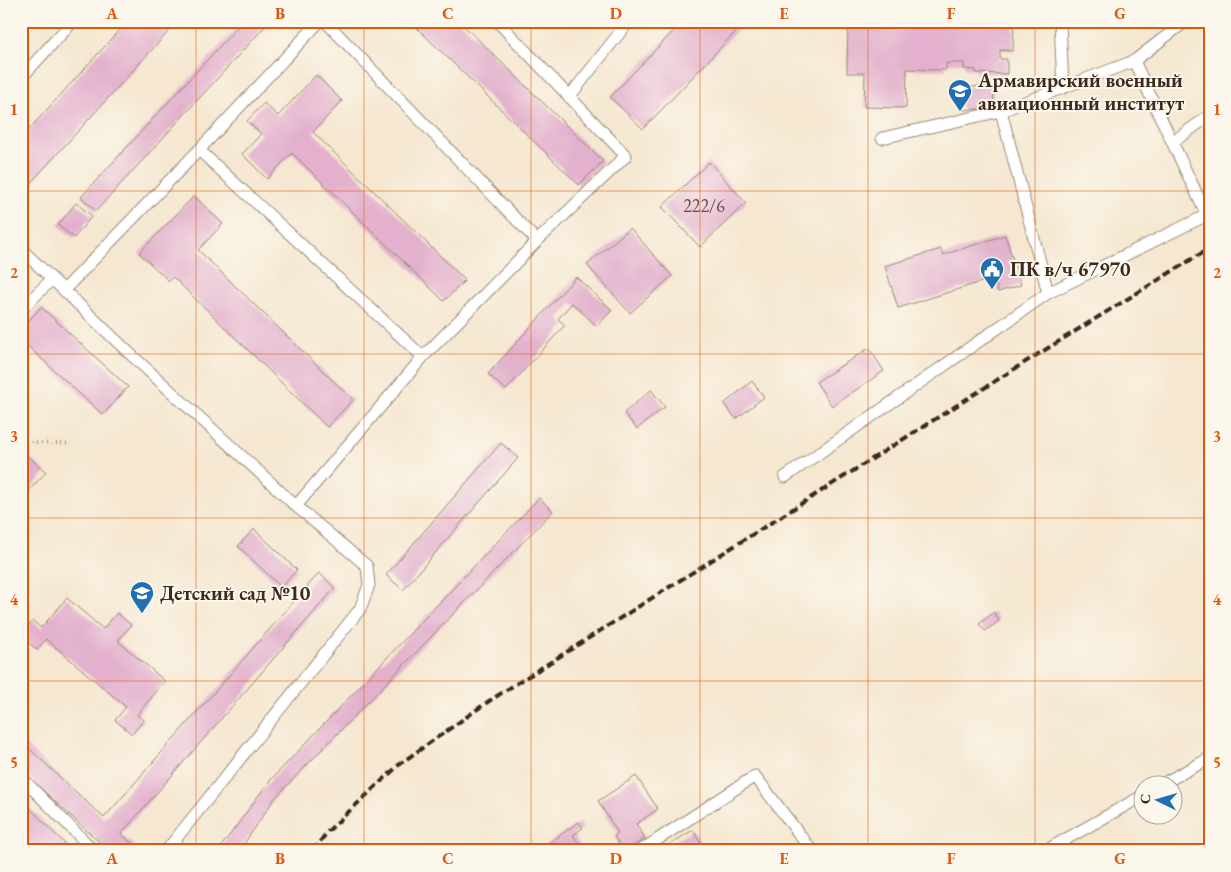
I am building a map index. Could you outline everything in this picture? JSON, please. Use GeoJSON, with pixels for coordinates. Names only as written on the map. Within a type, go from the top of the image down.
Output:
{"type":"FeatureCollection","features":[{"type":"Feature","properties":{"kind":"lane"},"geometry":{"type":"LineString","coordinates":[[21,78],[73,21]]}},
{"type":"Feature","properties":{"kind":"lane"},"geometry":{"type":"LineString","coordinates":[[64,290],[320,21]]}},
{"type":"Feature","properties":{"kind":"lane"},"geometry":{"type":"LineString","coordinates":[[325,21],[537,241]]}},
{"type":"Feature","properties":{"kind":"lane"},"geometry":{"type":"LineString","coordinates":[[296,506],[423,357],[537,241],[626,156],[497,21]]}},
{"type":"Feature","properties":{"kind":"lane"},"geometry":{"type":"LineString","coordinates":[[569,97],[629,21]]}},
{"type":"Feature","properties":{"kind":"lane"},"geometry":{"type":"LineString","coordinates":[[1060,21],[1063,88]]}},
{"type":"Feature","properties":{"kind":"lane"},"geometry":{"type":"LineString","coordinates":[[882,138],[1001,111],[1134,61],[1186,21]]}},
{"type":"Feature","properties":{"kind":"lane"},"geometry":{"type":"LineString","coordinates":[[785,477],[1048,293],[1208,218],[1134,61]]}},
{"type":"Feature","properties":{"kind":"lane"},"geometry":{"type":"LineString","coordinates":[[1001,111],[1048,293]]}},
{"type":"Feature","properties":{"kind":"lane"},"geometry":{"type":"LineString","coordinates":[[1173,142],[1210,115]]}},
{"type":"Feature","properties":{"kind":"lane"},"geometry":{"type":"LineString","coordinates":[[199,150],[423,357]]}},
{"type":"Feature","properties":{"kind":"lane"},"geometry":{"type":"LineString","coordinates":[[21,249],[126,351],[296,506],[367,566],[369,585],[360,609],[166,851]]}},
{"type":"Feature","properties":{"kind":"lane"},"geometry":{"type":"LineString","coordinates":[[21,310],[52,279]]}},
{"type":"Feature","properties":{"kind":"lane"},"geometry":{"type":"LineString","coordinates":[[1180,774],[1210,758]]}},
{"type":"Feature","properties":{"kind":"lane"},"geometry":{"type":"LineString","coordinates":[[640,851],[755,776],[812,851]]}},
{"type":"Feature","properties":{"kind":"lane"},"geometry":{"type":"LineString","coordinates":[[21,777],[94,851]]}},
{"type":"Feature","properties":{"kind":"lane"},"geometry":{"type":"LineString","coordinates":[[1045,851],[1134,801]]}},
{"type":"Feature","properties":{"kind":"path"},"geometry":{"type":"LineString","coordinates":[[21,442],[71,444]]}},
{"type":"Feature","properties":{"kind":"building"},"geometry":{"type":"Polygon","coordinates":[[[128,21],[160,21],[170,30],[27,187],[21,181],[21,138],[128,21]]]}},
{"type":"Feature","properties":{"kind":"building"},"geometry":{"type":"Polygon","coordinates":[[[243,21],[270,21],[96,211],[81,197],[243,21]]]}},
{"type":"Feature","properties":{"kind":"building"},"geometry":{"type":"Polygon","coordinates":[[[418,21],[459,21],[603,161],[579,185],[414,25],[418,21]]]}},
{"type":"Feature","properties":{"kind":"building"},"geometry":{"type":"Polygon","coordinates":[[[683,21],[746,21],[643,129],[610,97],[683,21]]]}},
{"type":"Feature","properties":{"kind":"building"},"geometry":{"type":"Polygon","coordinates":[[[848,21],[1014,21],[1013,51],[1000,50],[1000,59],[1007,59],[1007,74],[976,73],[976,70],[964,69],[964,63],[946,63],[946,70],[907,69],[906,108],[864,107],[865,73],[847,73],[848,21]]]}},
{"type":"Feature","properties":{"kind":"building"},"geometry":{"type":"Polygon","coordinates":[[[316,75],[342,101],[313,132],[465,280],[444,301],[292,153],[267,179],[242,154],[261,134],[247,121],[264,103],[278,116],[316,75]]]}},
{"type":"Feature","properties":{"kind":"building"},"geometry":{"type":"Polygon","coordinates":[[[993,85],[994,108],[962,110],[960,88],[993,85]]]}},
{"type":"Feature","properties":{"kind":"building"},"geometry":{"type":"Polygon","coordinates":[[[709,162],[746,203],[700,247],[662,207],[709,162]]]}},
{"type":"Feature","properties":{"kind":"building"},"geometry":{"type":"Polygon","coordinates":[[[194,196],[223,224],[198,250],[353,400],[327,427],[173,277],[169,281],[139,253],[194,196]]]}},
{"type":"Feature","properties":{"kind":"building"},"geometry":{"type":"Polygon","coordinates":[[[76,203],[92,216],[74,238],[58,225],[76,203]]]}},
{"type":"Feature","properties":{"kind":"building"},"geometry":{"type":"Polygon","coordinates":[[[630,228],[672,276],[630,313],[587,265],[630,228]]]}},
{"type":"Feature","properties":{"kind":"building"},"geometry":{"type":"Polygon","coordinates":[[[1005,235],[1021,285],[998,292],[994,278],[898,308],[885,266],[941,249],[943,255],[1005,235]]]}},
{"type":"Feature","properties":{"kind":"building"},"geometry":{"type":"Polygon","coordinates":[[[576,277],[612,310],[597,326],[572,303],[558,319],[565,325],[506,390],[488,374],[576,277]]]}},
{"type":"Feature","properties":{"kind":"building"},"geometry":{"type":"Polygon","coordinates":[[[41,307],[128,387],[103,415],[21,340],[21,329],[41,307]]]}},
{"type":"Feature","properties":{"kind":"building"},"geometry":{"type":"Polygon","coordinates":[[[869,348],[884,371],[832,406],[816,382],[869,348]]]}},
{"type":"Feature","properties":{"kind":"building"},"geometry":{"type":"Polygon","coordinates":[[[752,381],[764,397],[736,419],[724,404],[752,381]]]}},
{"type":"Feature","properties":{"kind":"building"},"geometry":{"type":"Polygon","coordinates":[[[651,390],[665,407],[637,429],[624,413],[651,390]]]}},
{"type":"Feature","properties":{"kind":"building"},"geometry":{"type":"Polygon","coordinates":[[[501,443],[518,458],[403,590],[386,575],[501,443]]]}},
{"type":"Feature","properties":{"kind":"building"},"geometry":{"type":"Polygon","coordinates":[[[21,450],[46,472],[21,499],[21,450]]]}},
{"type":"Feature","properties":{"kind":"building"},"geometry":{"type":"Polygon","coordinates":[[[539,498],[553,511],[275,798],[239,851],[218,851],[267,784],[539,498]]]}},
{"type":"Feature","properties":{"kind":"building"},"geometry":{"type":"Polygon","coordinates":[[[254,529],[297,570],[281,587],[238,546],[254,529]]]}},
{"type":"Feature","properties":{"kind":"building"},"geometry":{"type":"Polygon","coordinates":[[[319,573],[335,588],[121,834],[135,846],[131,851],[109,851],[21,770],[21,741],[104,818],[319,573]]]}},
{"type":"Feature","properties":{"kind":"building"},"geometry":{"type":"Polygon","coordinates":[[[67,598],[103,629],[117,613],[131,625],[118,641],[165,681],[137,715],[144,720],[132,734],[115,720],[126,707],[46,639],[37,650],[21,636],[33,621],[41,628],[67,598]]]}},
{"type":"Feature","properties":{"kind":"building"},"geometry":{"type":"Polygon","coordinates":[[[994,612],[999,621],[985,631],[979,624],[994,612]]]}},
{"type":"Feature","properties":{"kind":"building"},"geometry":{"type":"Polygon","coordinates":[[[636,776],[658,809],[636,824],[645,838],[627,851],[623,851],[614,836],[618,833],[598,801],[636,776]]]}},
{"type":"Feature","properties":{"kind":"building"},"geometry":{"type":"Polygon","coordinates":[[[21,799],[72,851],[21,851],[21,799]]]}},
{"type":"Feature","properties":{"kind":"building"},"geometry":{"type":"Polygon","coordinates":[[[579,822],[583,828],[573,835],[584,851],[537,851],[579,822]]]}},
{"type":"Feature","properties":{"kind":"building"},"geometry":{"type":"Polygon","coordinates":[[[693,830],[705,851],[659,851],[693,830]]]}},
{"type":"Feature","properties":{"kind":"railway"},"geometry":{"type":"LineString","coordinates":[[313,851],[328,831],[401,763],[489,701],[1027,361],[1210,248]]}},
{"type":"Feature","properties":{"kind":"place","name":"Армавирский военный авиационный институт"},"geometry":{"type":"Point","coordinates":[960,112]}},
{"type":"Feature","properties":{"kind":"place","name":"ПК в/ч 67970"},"geometry":{"type":"Point","coordinates":[992,290]}},
{"type":"Feature","properties":{"kind":"place","name":"Детский сад №10"},"geometry":{"type":"Point","coordinates":[142,614]}}]}
